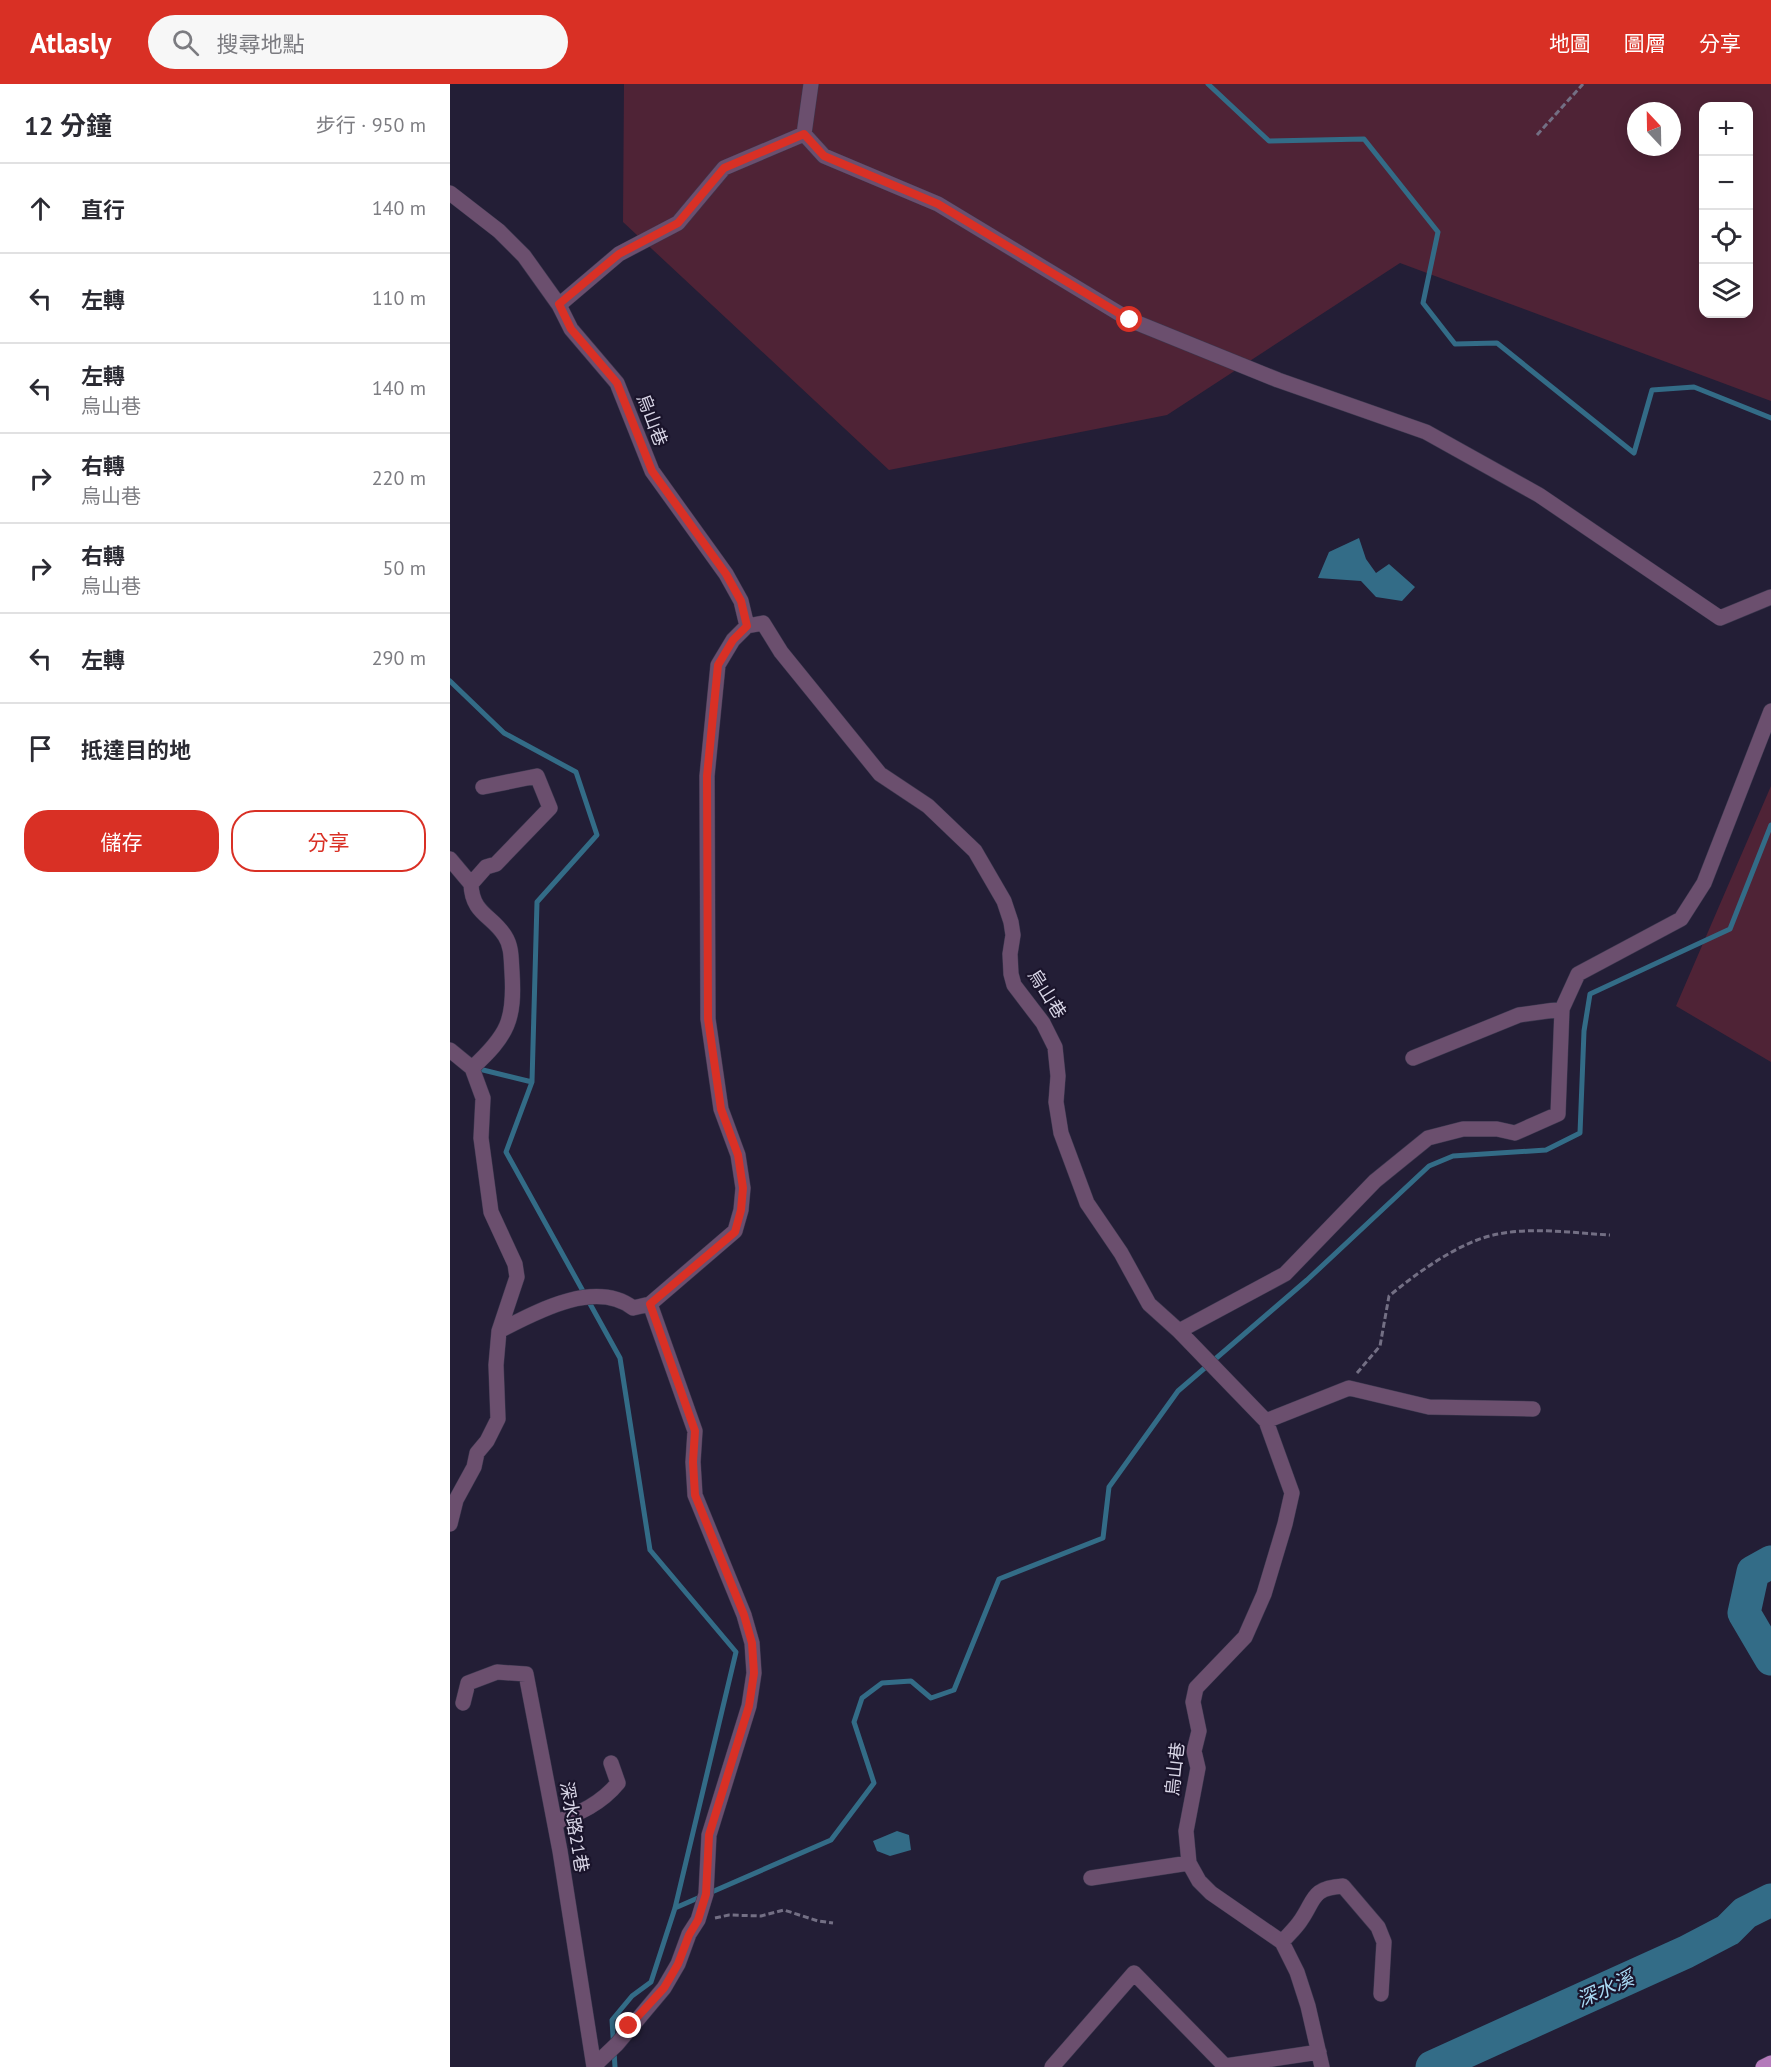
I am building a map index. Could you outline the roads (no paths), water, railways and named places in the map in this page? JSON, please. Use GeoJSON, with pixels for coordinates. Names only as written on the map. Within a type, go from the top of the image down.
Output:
{"type":"FeatureCollection","features":[{"type":"Feature","properties":{"kind":"main road"},"geometry":{"type":"LineString","coordinates":[[1763,2067],[1771,2063]]}},
{"type":"Feature","properties":{"kind":"lane"},"geometry":{"type":"LineString","coordinates":[[804,134],[811,84]]}},
{"type":"Feature","properties":{"kind":"lane"},"geometry":{"type":"LineString","coordinates":[[559,304],[619,254],[678,223],[724,168],[804,134]]}},
{"type":"Feature","properties":{"kind":"lane"},"geometry":{"type":"LineString","coordinates":[[804,134],[824,156],[938,204],[1130,320],[1278,380],[1426,432],[1539,495],[1720,618],[1771,597]]}},
{"type":"Feature","properties":{"kind":"lane","name":"烏山巷"},"geometry":{"type":"LineString","coordinates":[[450,194],[491,224],[524,256],[559,304],[571,329],[617,383],[652,471],[726,574],[741,601],[747,626],[763,623],[781,652],[880,774],[928,806],[975,851],[1004,901],[1011,922],[1013,935],[1010,954],[1014,985],[1043,1023],[1055,1047],[1058,1076],[1056,1102],[1061,1133],[1087,1203],[1121,1253],[1149,1304],[1195,1346],[1266,1421],[1292,1493],[1267,1585],[1245,1637],[1196,1688],[1192,1702],[1199,1731],[1194,1751],[1198,1768],[1186,1831],[1190,1863],[1199,1881],[1212,1893],[1282,1942],[1297,1972],[1308,2006],[1322,2067]]}},
{"type":"Feature","properties":{"kind":"lane"},"geometry":{"type":"LineString","coordinates":[[499,1331],[534,1313],[575,1300],[610,1296],[633,1308],[650,1304],[735,1232],[741,1210],[743,1188],[738,1155],[721,1109],[708,1019],[707,776],[718,665],[733,640],[747,626]]}},
{"type":"Feature","properties":{"kind":"lane"},"geometry":{"type":"LineString","coordinates":[[1179,1331],[1286,1274],[1375,1181],[1428,1138],[1463,1129],[1497,1129],[1515,1133],[1558,1114],[1562,1009],[1578,974],[1681,919],[1704,883],[1771,711]]}},
{"type":"Feature","properties":{"kind":"lane"},"geometry":{"type":"LineString","coordinates":[[471,884],[486,867],[496,864],[550,808],[537,776],[483,787]]}},
{"type":"Feature","properties":{"kind":"lane"},"geometry":{"type":"LineString","coordinates":[[450,859],[471,884],[472,897],[480,911],[505,935],[512,954],[513,1011],[503,1037],[472,1068]]}},
{"type":"Feature","properties":{"kind":"lane"},"geometry":{"type":"LineString","coordinates":[[1413,1058],[1520,1015],[1562,1009]]}},
{"type":"Feature","properties":{"kind":"lane"},"geometry":{"type":"LineString","coordinates":[[450,1050],[472,1068],[483,1098],[481,1138],[491,1212],[515,1264],[517,1277],[499,1331],[496,1365],[498,1419],[487,1441],[477,1453],[474,1467],[456,1500],[450,1524]]}},
{"type":"Feature","properties":{"kind":"lane"},"geometry":{"type":"LineString","coordinates":[[594,2067],[617,2044],[664,1988],[698,1920],[706,1894],[709,1835],[749,1706],[754,1673],[752,1643],[695,1495],[693,1462],[695,1431],[650,1304]]}},
{"type":"Feature","properties":{"kind":"lane"},"geometry":{"type":"LineString","coordinates":[[1266,1421],[1349,1388],[1429,1407],[1533,1409]]}},
{"type":"Feature","properties":{"kind":"lane","name":"深水路21巷"},"geometry":{"type":"LineString","coordinates":[[463,1703],[468,1683],[497,1672],[526,1674],[555,1823],[594,2067]]}},
{"type":"Feature","properties":{"kind":"lane"},"geometry":{"type":"LineString","coordinates":[[555,1823],[583,1811],[609,1794],[618,1783],[612,1762]]}},
{"type":"Feature","properties":{"kind":"lane"},"geometry":{"type":"LineString","coordinates":[[1090,1878],[1190,1863]]}},
{"type":"Feature","properties":{"kind":"lane"},"geometry":{"type":"LineString","coordinates":[[1282,1942],[1302,1920],[1311,1899],[1332,1887],[1342,1886],[1378,1927],[1384,1942],[1381,1994]]}},
{"type":"Feature","properties":{"kind":"lane"},"geometry":{"type":"LineString","coordinates":[[1052,2067],[1134,1973],[1225,2066],[1319,2052]]}},
{"type":"Feature","properties":{"kind":"water"},"geometry":{"type":"Polygon","coordinates":[[[1359,538],[1366,559],[1376,573],[1389,564],[1415,587],[1402,601],[1376,597],[1361,581],[1318,578],[1329,552],[1359,538]]]}},
{"type":"Feature","properties":{"kind":"water"},"geometry":{"type":"Polygon","coordinates":[[[897,1831],[909,1835],[911,1850],[890,1856],[877,1851],[873,1841],[897,1831]]]}},
{"type":"Feature","properties":{"kind":"waterway"},"geometry":{"type":"LineString","coordinates":[[1208,84],[1269,141],[1364,139],[1438,232],[1423,303],[1455,344],[1497,343],[1634,453],[1652,390],[1694,387],[1771,418]]}},
{"type":"Feature","properties":{"kind":"waterway"},"geometry":{"type":"LineString","coordinates":[[450,681],[504,733],[576,772],[597,835],[537,902],[532,1082]]}},
{"type":"Feature","properties":{"kind":"waterway"},"geometry":{"type":"LineString","coordinates":[[675,1908],[831,1840],[874,1783],[854,1722],[862,1698],[882,1683],[911,1681],[931,1698],[954,1690],[999,1579],[1103,1538],[1109,1487],[1178,1391],[1307,1280],[1429,1166],[1453,1156],[1546,1150],[1580,1133],[1584,1031],[1590,994],[1730,929],[1771,825]]}},
{"type":"Feature","properties":{"kind":"waterway"},"geometry":{"type":"LineString","coordinates":[[475,1068],[532,1082],[506,1152],[620,1358],[650,1550],[736,1652],[675,1908],[651,1982],[632,1996],[612,2020],[615,2067]]}},
{"type":"Feature","properties":{"kind":"waterway","name":"深水溪"},"geometry":{"type":"LineString","coordinates":[[1771,1562],[1753,1572],[1744,1613],[1771,1659]]}},
{"type":"Feature","properties":{"kind":"waterway","name":"深水溪"},"geometry":{"type":"LineString","coordinates":[[1432,2067],[1686,1952],[1728,1930],[1745,1913],[1771,1900]]}}]}
